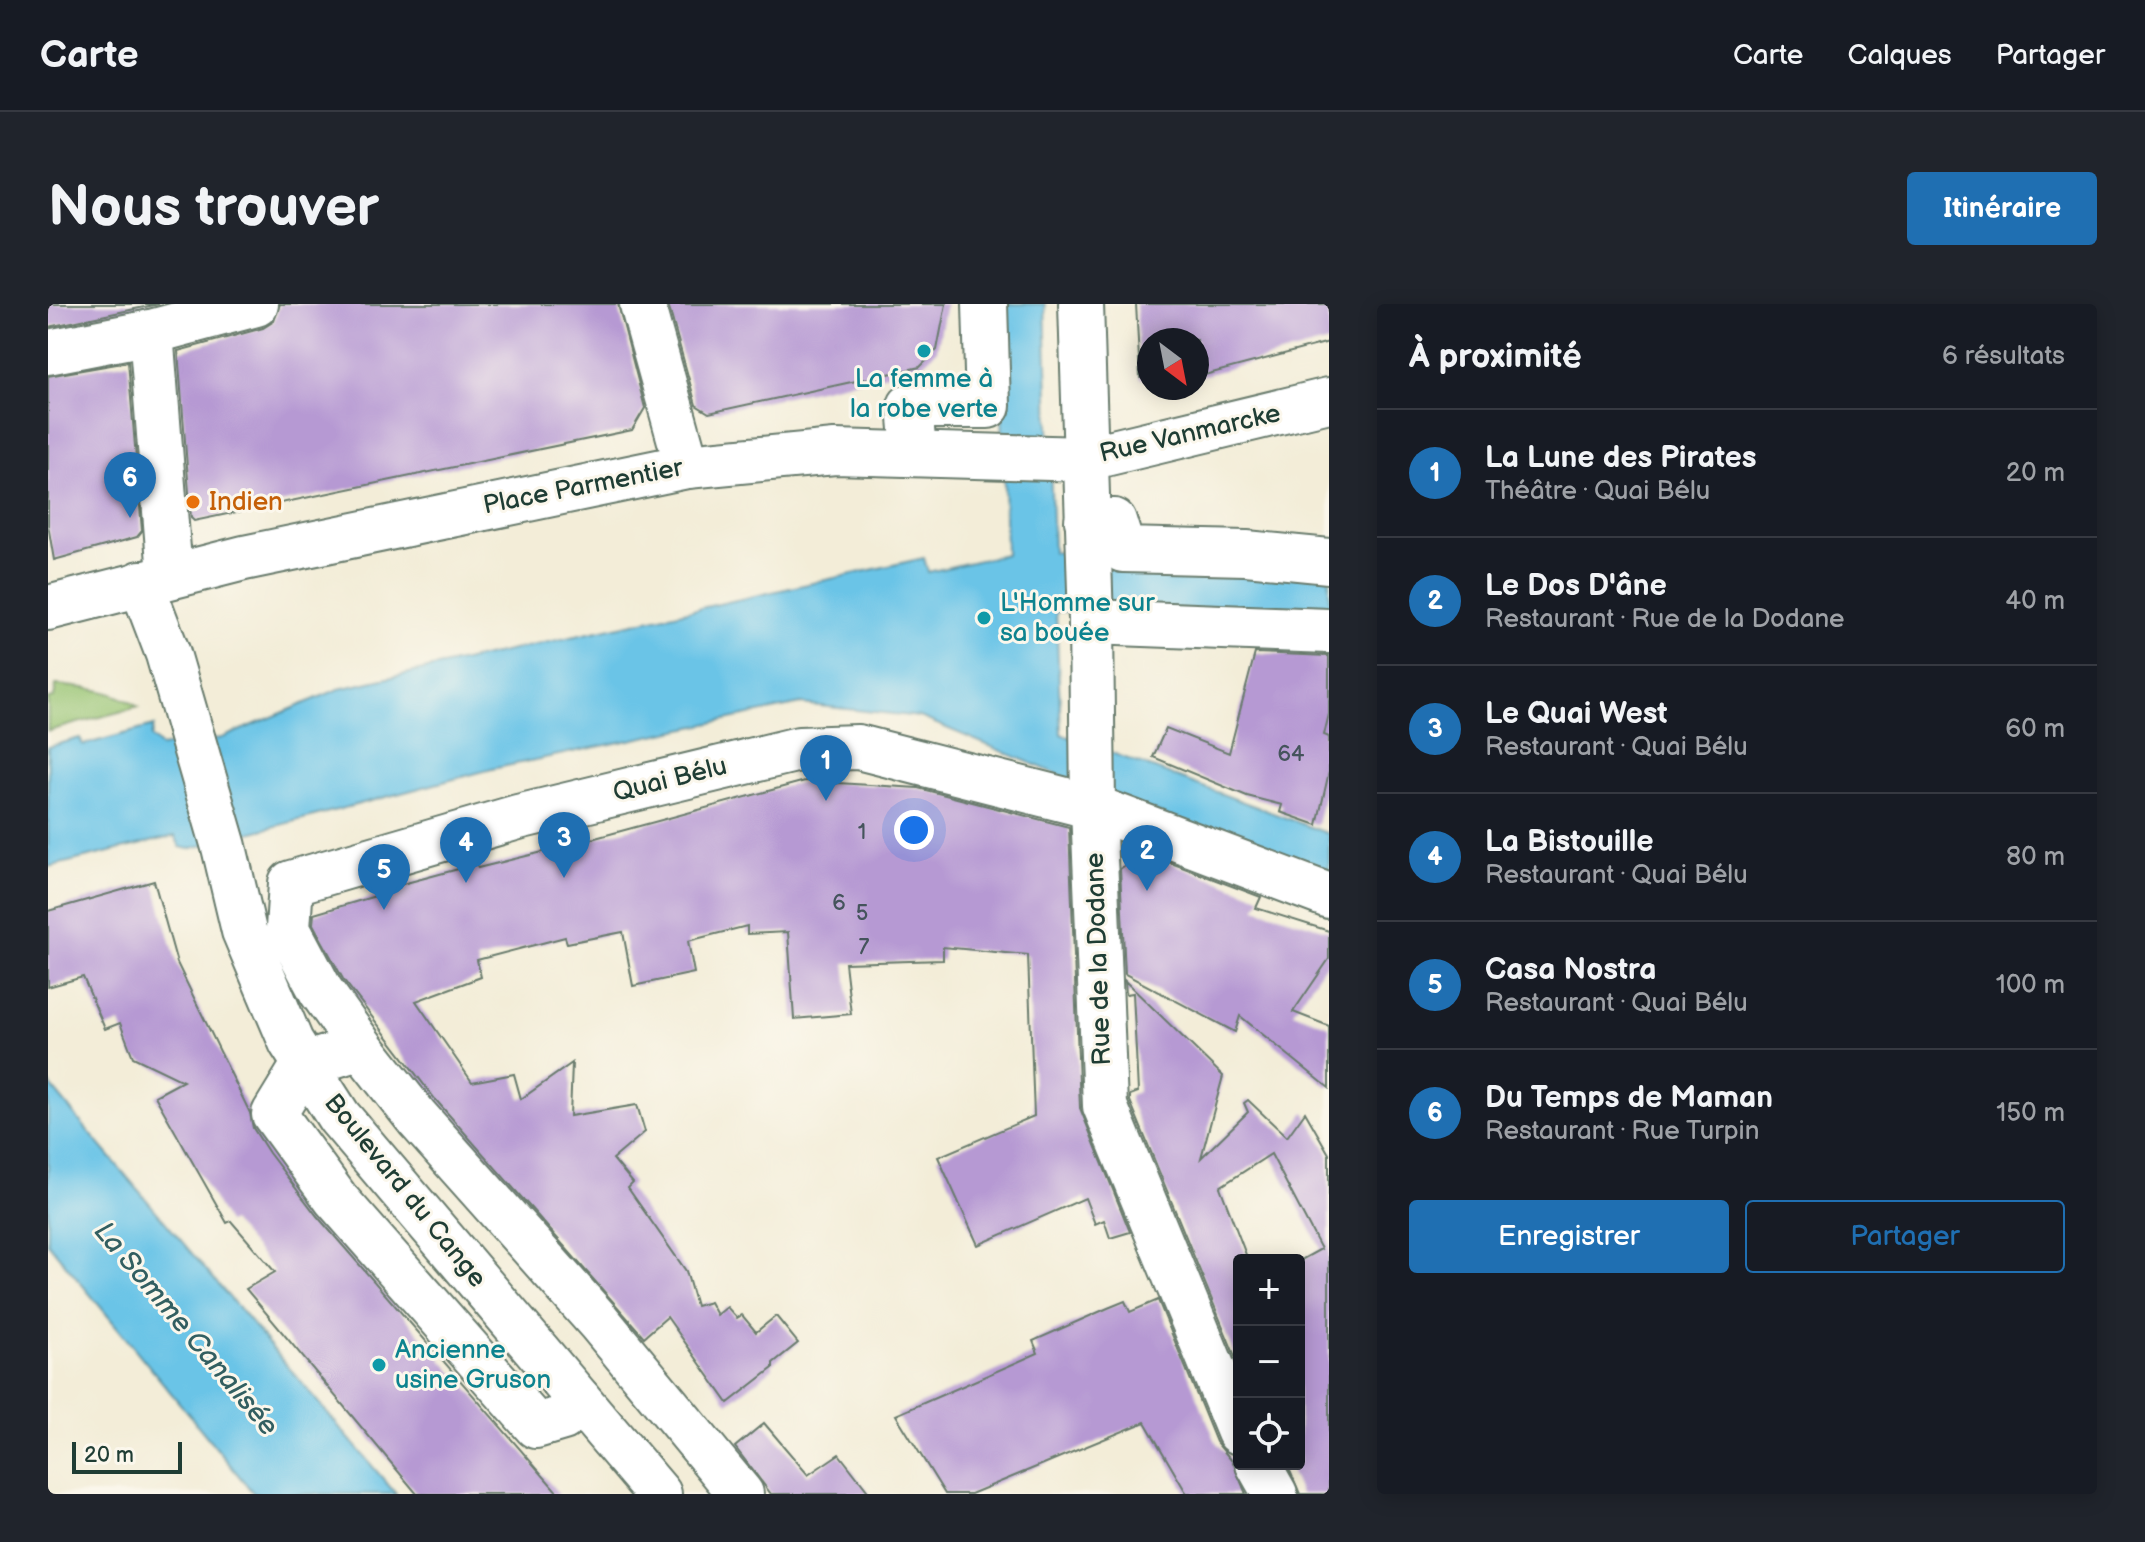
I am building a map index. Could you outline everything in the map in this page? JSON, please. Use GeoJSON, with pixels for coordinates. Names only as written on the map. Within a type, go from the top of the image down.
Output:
{"type":"FeatureCollection","features":[{"type":"Feature","properties":{"kind":"street"},"geometry":{"type":"LineString","coordinates":[[48,352],[151,332],[256,304]]}},
{"type":"Feature","properties":{"kind":"street"},"geometry":{"type":"LineString","coordinates":[[642,304],[687,466]]}},
{"type":"Feature","properties":{"kind":"street"},"geometry":{"type":"LineString","coordinates":[[914,452],[910,406],[988,406],[985,304]]}},
{"type":"Feature","properties":{"kind":"street","name":"Rue de la Dodane"},"geometry":{"type":"LineString","coordinates":[[1081,304],[1083,410],[1067,458],[1087,521],[1093,807],[1105,1106],[1233,1417]]}},
{"type":"Feature","properties":{"kind":"street"},"geometry":{"type":"LineString","coordinates":[[151,332],[156,579],[168,654],[224,847],[244,931],[304,1065]]}},
{"type":"Feature","properties":{"kind":"street","name":"Rue Vanmarcke"},"geometry":{"type":"LineString","coordinates":[[1003,455],[1067,458],[1329,400]]}},
{"type":"Feature","properties":{"kind":"street","name":"Place Parmentier"},"geometry":{"type":"LineString","coordinates":[[48,608],[156,579],[687,466],[835,452],[1003,455]]}},
{"type":"Feature","properties":{"kind":"street"},"geometry":{"type":"LineString","coordinates":[[1087,521],[1114,521],[1123,550],[1246,553],[1329,561]]}},
{"type":"Feature","properties":{"kind":"street"},"geometry":{"type":"LineString","coordinates":[[1091,622],[1329,631]]}},
{"type":"Feature","properties":{"kind":"street","name":"Quai Bélu"},"geometry":{"type":"LineString","coordinates":[[361,1047],[321,991],[288,929],[291,883],[518,817],[799,749],[858,747],[1093,807]]}},
{"type":"Feature","properties":{"kind":"street"},"geometry":{"type":"LineString","coordinates":[[1093,807],[1329,896]]}},
{"type":"Feature","properties":{"kind":"street"},"geometry":{"type":"LineString","coordinates":[[653,1491],[579,1400],[563,1418],[536,1426],[336,1199],[274,1114],[304,1065],[361,1047],[417,1118],[599,1322],[741,1494]]}},
{"type":"Feature","properties":{"kind":"street"},"geometry":{"type":"LineString","coordinates":[[1261,1470],[1275,1494]]}},
{"type":"Feature","properties":{"kind":"green space"},"geometry":{"type":"Polygon","coordinates":[[[56,685],[109,693],[138,707],[48,731],[48,699],[54,698],[56,685]]]}},
{"type":"Feature","properties":{"kind":"water"},"geometry":{"type":"Polygon","coordinates":[[[999,304],[1045,304],[1053,552],[1329,567],[1329,621],[1056,611],[1061,734],[1329,834],[1329,878],[1064,777],[920,717],[801,704],[492,769],[189,849],[180,847],[175,836],[48,867],[48,747],[80,738],[83,745],[154,726],[151,737],[161,747],[222,738],[339,689],[924,558],[928,572],[1006,554],[999,304]]]}},
{"type":"Feature","properties":{"kind":"water","name":"La Somme Canalisée"},"geometry":{"type":"Polygon","coordinates":[[[48,1082],[396,1494],[254,1494],[48,1243],[48,1082]]]}},
{"type":"Feature","properties":{"kind":"building"},"geometry":{"type":"Polygon","coordinates":[[[48,304],[159,304],[48,327],[48,304]]]}},
{"type":"Feature","properties":{"kind":"building"},"geometry":{"type":"Polygon","coordinates":[[[280,304],[618,304],[645,408],[632,430],[194,521],[191,518],[178,351],[263,328],[274,321],[280,304]]]}},
{"type":"Feature","properties":{"kind":"building"},"geometry":{"type":"Polygon","coordinates":[[[668,304],[946,304],[937,350],[920,367],[709,413],[696,405],[668,304]]]}},
{"type":"Feature","properties":{"kind":"building"},"geometry":{"type":"Polygon","coordinates":[[[1136,304],[1329,304],[1329,342],[1209,374],[1209,328],[1137,328],[1136,304]]]}},
{"type":"Feature","properties":{"kind":"building"},"geometry":{"type":"Polygon","coordinates":[[[128,362],[142,531],[137,537],[54,560],[48,525],[48,376],[128,362]]]}},
{"type":"Feature","properties":{"kind":"building"},"geometry":{"type":"Polygon","coordinates":[[[1255,653],[1329,656],[1329,714],[1324,735],[1329,737],[1329,772],[1317,825],[1280,812],[1282,805],[1247,796],[1153,757],[1166,728],[1229,753],[1255,653]]]}},
{"type":"Feature","properties":{"kind":"building"},"geometry":{"type":"Polygon","coordinates":[[[805,781],[918,788],[1069,827],[1080,1108],[1130,1232],[1110,1238],[1104,1220],[1095,1224],[1085,1198],[978,1245],[938,1157],[1034,1116],[1028,955],[943,947],[943,960],[845,963],[851,1014],[794,1019],[788,932],[747,934],[747,926],[688,941],[694,973],[633,986],[623,932],[567,943],[565,937],[477,960],[481,977],[416,1001],[472,1082],[514,1074],[521,1099],[572,1063],[570,1116],[637,1105],[645,1132],[613,1159],[633,1183],[628,1188],[686,1271],[696,1306],[710,1302],[717,1315],[727,1307],[737,1318],[742,1315],[756,1332],[776,1316],[798,1343],[773,1363],[773,1368],[728,1403],[667,1317],[644,1337],[435,1099],[343,979],[313,924],[314,914],[396,890],[395,886],[477,864],[478,868],[551,850],[805,781]]]}},
{"type":"Feature","properties":{"kind":"building"},"geometry":{"type":"Polygon","coordinates":[[[1142,852],[1261,897],[1256,908],[1329,931],[1329,959],[1293,1012],[1329,1026],[1329,1088],[1240,1016],[1235,1032],[1125,974],[1120,869],[1142,852]]]}},
{"type":"Feature","properties":{"kind":"building"},"geometry":{"type":"Polygon","coordinates":[[[154,881],[177,963],[250,1113],[253,1128],[269,1153],[317,1216],[559,1494],[417,1494],[246,1289],[275,1272],[231,1221],[227,1223],[155,1096],[183,1081],[133,1057],[120,1023],[105,1029],[83,977],[48,987],[48,911],[154,881]]]}},
{"type":"Feature","properties":{"kind":"building"},"geometry":{"type":"Polygon","coordinates":[[[1125,981],[1223,1076],[1201,1158],[1248,1112],[1244,1103],[1248,1100],[1287,1137],[1305,1112],[1329,1154],[1329,1494],[1300,1494],[1290,1470],[1305,1470],[1305,1258],[1321,1249],[1271,1154],[1220,1187],[1246,1254],[1233,1254],[1233,1351],[1130,1101],[1130,1095],[1138,1092],[1133,993],[1126,994],[1125,981]]]}},
{"type":"Feature","properties":{"kind":"building"},"geometry":{"type":"Polygon","coordinates":[[[1158,1300],[1216,1442],[1233,1462],[1233,1470],[1236,1470],[1246,1494],[1187,1494],[1145,1422],[971,1494],[945,1494],[896,1415],[1038,1353],[1033,1341],[1125,1301],[1130,1312],[1158,1300]]]}},
{"type":"Feature","properties":{"kind":"building"},"geometry":{"type":"Polygon","coordinates":[[[764,1423],[808,1475],[839,1454],[870,1494],[771,1494],[735,1447],[764,1423]]]}},
{"type":"Feature","properties":{"kind":"place","name":"La femme à la robe verte"},"geometry":{"type":"Point","coordinates":[924,351]}},
{"type":"Feature","properties":{"kind":"place","name":"Indien"},"geometry":{"type":"Point","coordinates":[193,502]}},
{"type":"Feature","properties":{"kind":"place","name":"Du Temps de Maman"},"geometry":{"type":"Point","coordinates":[130,518]}},
{"type":"Feature","properties":{"kind":"place","name":"L'Homme sur sa bouée"},"geometry":{"type":"Point","coordinates":[984,618]}},
{"type":"Feature","properties":{"kind":"place","name":"La Lune des Pirates"},"geometry":{"type":"Point","coordinates":[826,801]}},
{"type":"Feature","properties":{"kind":"place","name":"Le Quai West"},"geometry":{"type":"Point","coordinates":[564,878]}},
{"type":"Feature","properties":{"kind":"place","name":"La Bistouille"},"geometry":{"type":"Point","coordinates":[466,883]}},
{"type":"Feature","properties":{"kind":"place","name":"Le Dos D'âne"},"geometry":{"type":"Point","coordinates":[1147,891]}},
{"type":"Feature","properties":{"kind":"place","name":"Casa Nostra"},"geometry":{"type":"Point","coordinates":[384,910]}},
{"type":"Feature","properties":{"kind":"place","name":"Ancienne usine Gruson"},"geometry":{"type":"Point","coordinates":[379,1365]}}]}
